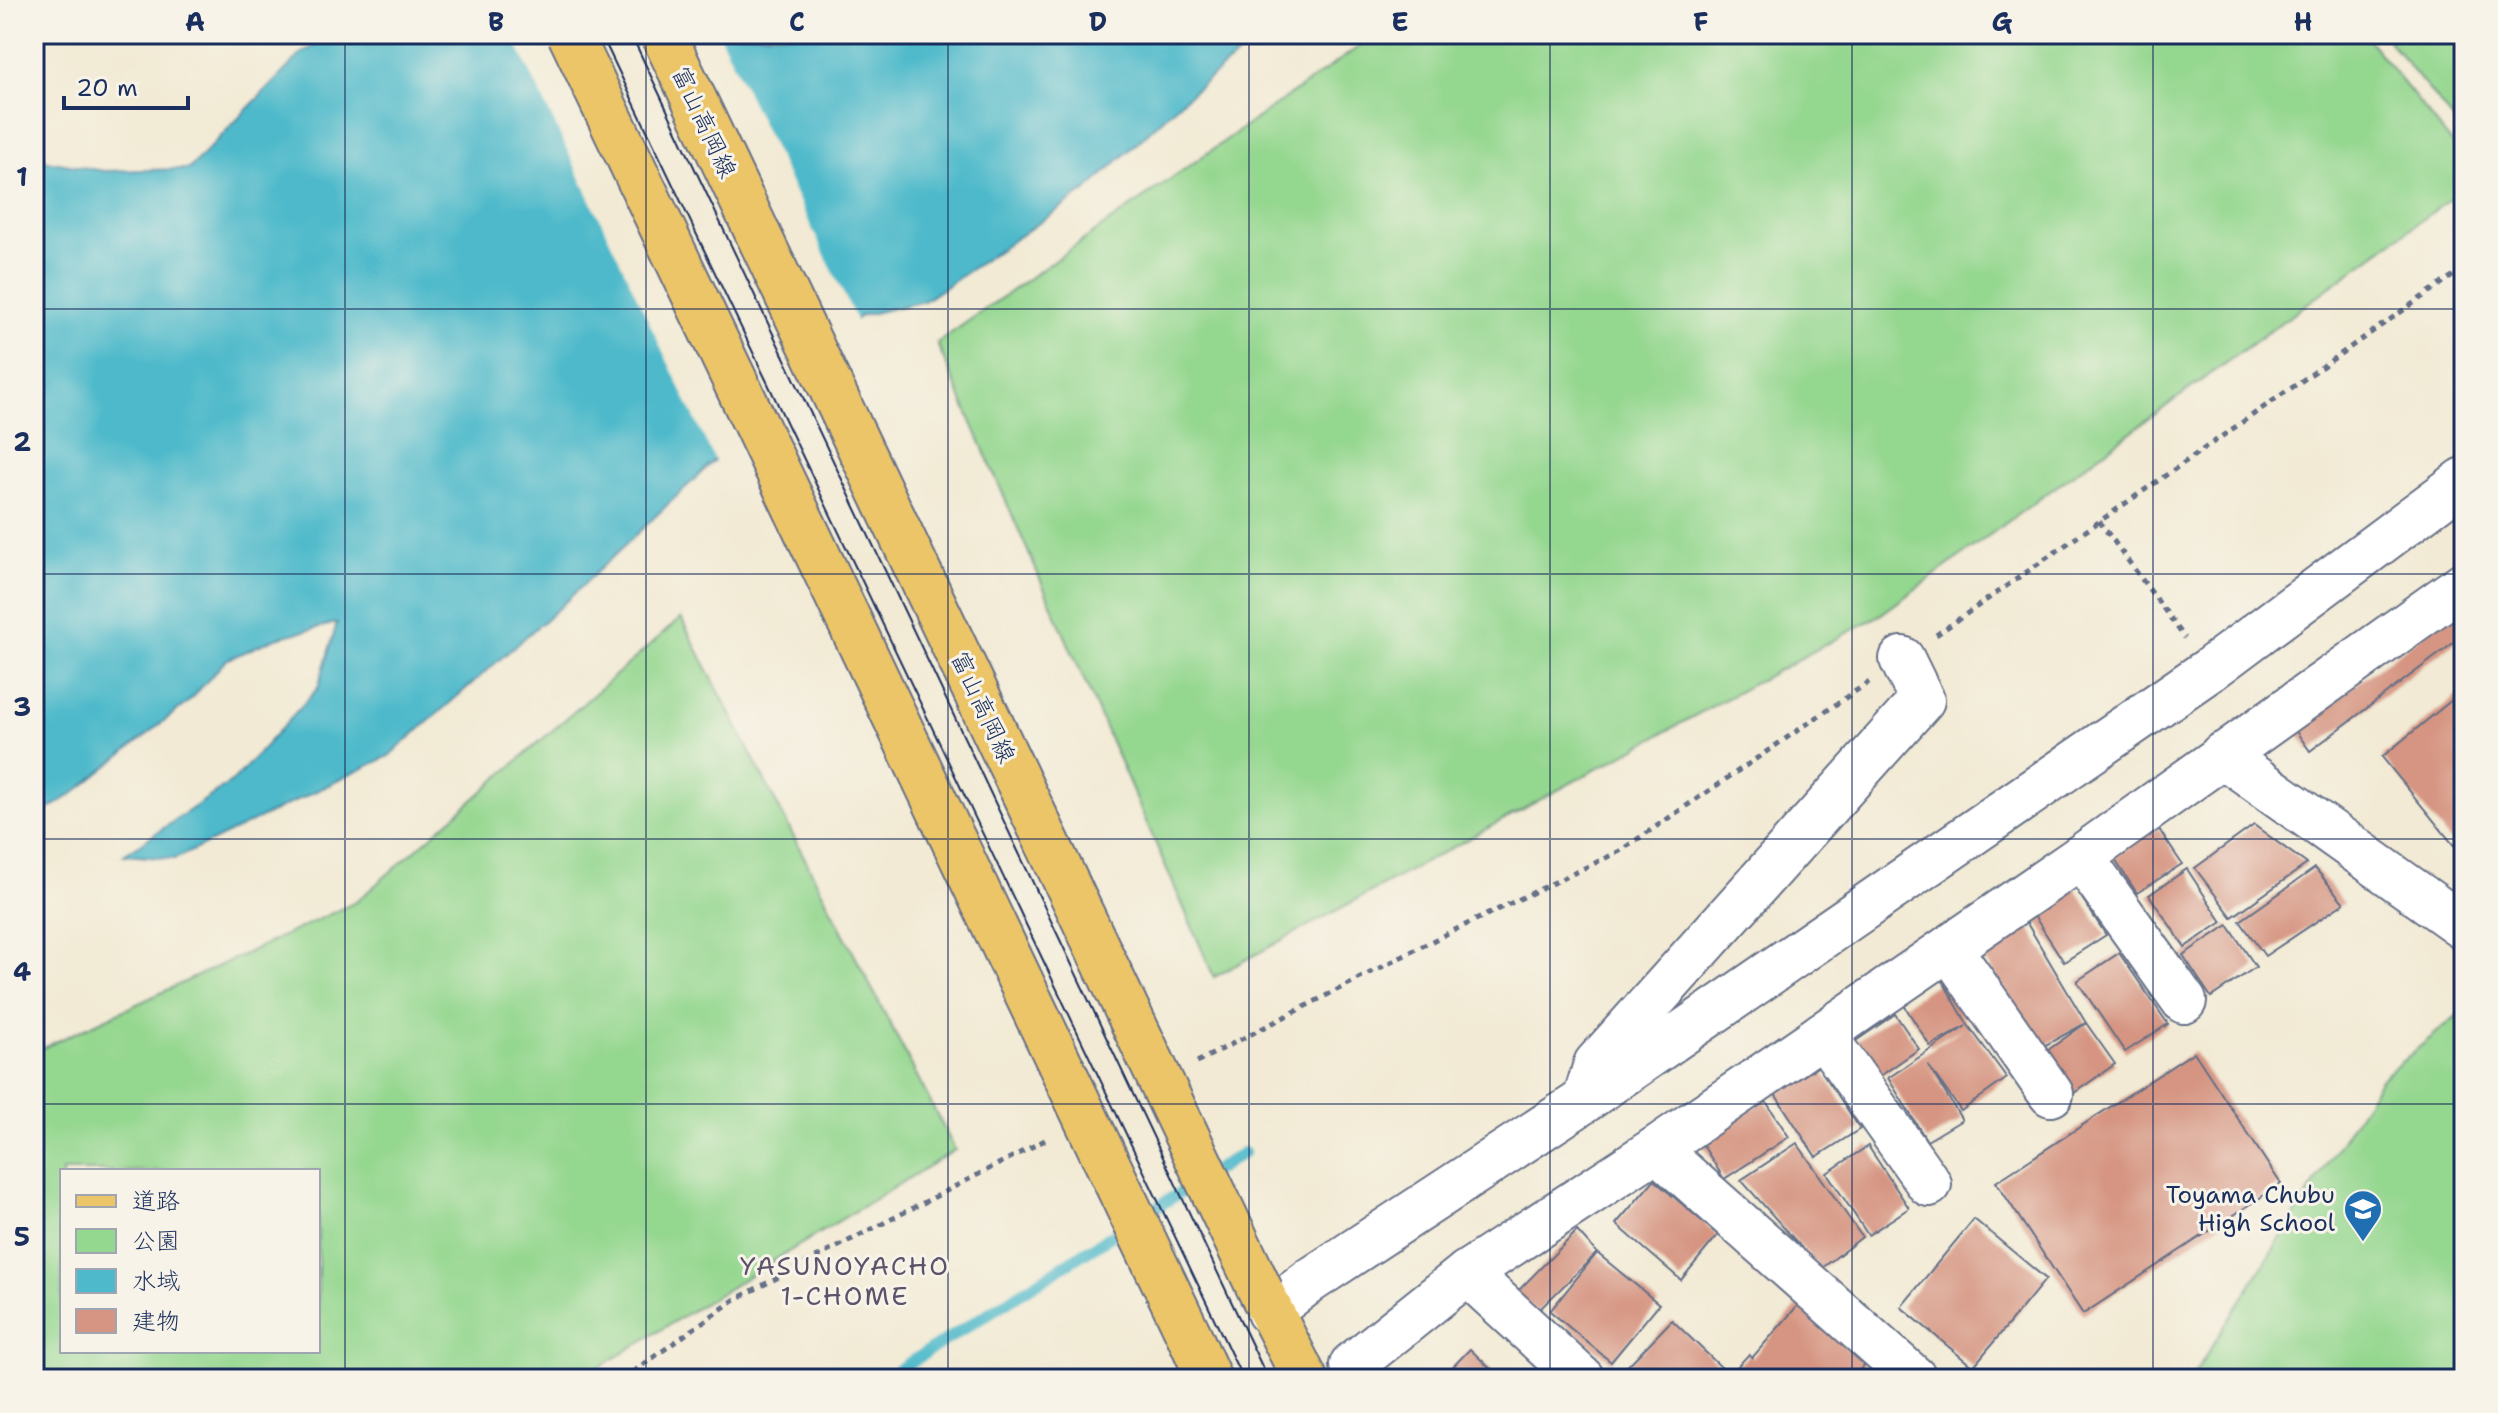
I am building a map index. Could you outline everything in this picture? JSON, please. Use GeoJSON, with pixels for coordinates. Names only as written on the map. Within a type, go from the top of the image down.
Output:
{"type":"FeatureCollection","features":[{"type":"Feature","properties":{"kind":"main road"},"geometry":{"type":"LineString","coordinates":[[570,34],[1209,1379]]}},
{"type":"Feature","properties":{"kind":"main road","name":"富山高岡線"},"geometry":{"type":"LineString","coordinates":[[663,34],[1265,1302],[1305,1379]]}},
{"type":"Feature","properties":{"kind":"street"},"geometry":{"type":"LineString","coordinates":[[1265,1302],[1311,1280],[1585,1100],[2209,670],[2464,480]]}},
{"type":"Feature","properties":{"kind":"street"},"geometry":{"type":"LineString","coordinates":[[1368,1366],[1467,1273],[1656,1149],[2081,857],[2464,584]]}},
{"type":"Feature","properties":{"kind":"street"},"geometry":{"type":"LineString","coordinates":[[1585,1100],[1596,1064],[1922,700],[1902,659]]}},
{"type":"Feature","properties":{"kind":"street"},"geometry":{"type":"LineString","coordinates":[[2222,755],[2464,927]]}},
{"type":"Feature","properties":{"kind":"street"},"geometry":{"type":"LineString","coordinates":[[2081,857],[2184,1001]]}},
{"type":"Feature","properties":{"kind":"street"},"geometry":{"type":"LineString","coordinates":[[1949,948],[2051,1094]]}},
{"type":"Feature","properties":{"kind":"street"},"geometry":{"type":"LineString","coordinates":[[1823,1034],[1929,1184]]}},
{"type":"Feature","properties":{"kind":"street"},"geometry":{"type":"LineString","coordinates":[[1656,1149],[1898,1373]]}},
{"type":"Feature","properties":{"kind":"street"},"geometry":{"type":"LineString","coordinates":[[1467,1273],[1582,1379]]}},
{"type":"Feature","properties":{"kind":"path"},"geometry":{"type":"LineString","coordinates":[[1186,1068],[1440,937],[1620,851],[2464,268]]}},
{"type":"Feature","properties":{"kind":"path"},"geometry":{"type":"LineString","coordinates":[[2099,521],[2209,670]]}},
{"type":"Feature","properties":{"kind":"path"},"geometry":{"type":"LineString","coordinates":[[623,1379],[734,1300],[1059,1133]]}},
{"type":"Feature","properties":{"kind":"green space"},"geometry":{"type":"Polygon","coordinates":[[[1377,34],[2364,34],[2464,158],[2464,189],[1880,615],[1214,977],[937,343],[1377,34]]]}},
{"type":"Feature","properties":{"kind":"green space"},"geometry":{"type":"Polygon","coordinates":[[[2383,34],[2464,34],[2464,133],[2383,34]]]}},
{"type":"Feature","properties":{"kind":"green space"},"geometry":{"type":"Polygon","coordinates":[[[681,618],[955,1150],[580,1379],[34,1379],[34,1052],[356,902],[681,618]]]}},
{"type":"Feature","properties":{"kind":"green space","name":"Toyama Chubu High School"},"geometry":{"type":"Polygon","coordinates":[[[2464,1010],[2464,1379],[2191,1379],[2381,1079],[2464,1010]]]}},
{"type":"Feature","properties":{"kind":"water"},"geometry":{"type":"Polygon","coordinates":[[[336,34],[1264,34],[1184,99],[1087,190],[924,301],[860,316],[561,606],[389,756],[175,859],[124,855],[234,780],[318,688],[337,623],[276,638],[226,660],[188,702],[74,793],[34,819],[34,148],[47,161],[104,171],[189,169],[303,52],[336,34]]]}},
{"type":"Feature","properties":{"kind":"pier"},"geometry":{"type":"Polygon","coordinates":[[[512,34],[719,34],[858,324],[716,463],[512,34]]]}},
{"type":"Feature","properties":{"kind":"building"},"geometry":{"type":"Polygon","coordinates":[[[2464,604],[2464,635],[2310,751],[2295,730],[2464,604]]]}},
{"type":"Feature","properties":{"kind":"building"},"geometry":{"type":"Polygon","coordinates":[[[2464,690],[2464,858],[2382,757],[2464,690]]]}},
{"type":"Feature","properties":{"kind":"building"},"geometry":{"type":"Polygon","coordinates":[[[2254,825],[2307,864],[2232,917],[2195,868],[2254,825]]]}},
{"type":"Feature","properties":{"kind":"building"},"geometry":{"type":"Polygon","coordinates":[[[2158,828],[2182,864],[2137,893],[2113,857],[2158,828]]]}},
{"type":"Feature","properties":{"kind":"building"},"geometry":{"type":"Polygon","coordinates":[[[2315,868],[2344,903],[2265,956],[2240,921],[2315,868]]]}},
{"type":"Feature","properties":{"kind":"building"},"geometry":{"type":"Polygon","coordinates":[[[2187,869],[2222,922],[2185,947],[2149,895],[2187,869]]]}},
{"type":"Feature","properties":{"kind":"building"},"geometry":{"type":"Polygon","coordinates":[[[2074,886],[2106,935],[2064,962],[2033,914],[2074,886]]]}},
{"type":"Feature","properties":{"kind":"building"},"geometry":{"type":"Polygon","coordinates":[[[2025,920],[2086,1023],[2042,1047],[1978,950],[2025,920]]]}},
{"type":"Feature","properties":{"kind":"building"},"geometry":{"type":"Polygon","coordinates":[[[2228,925],[2256,967],[2211,997],[2183,955],[2228,925]]]}},
{"type":"Feature","properties":{"kind":"building"},"geometry":{"type":"Polygon","coordinates":[[[2119,953],[2168,1024],[2125,1052],[2077,981],[2119,953]]]}},
{"type":"Feature","properties":{"kind":"building"},"geometry":{"type":"Polygon","coordinates":[[[1942,980],[1968,1025],[2007,1078],[1961,1111],[1928,1065],[1962,1120],[1927,1141],[1888,1078],[1966,1026],[1930,1046],[1904,1005],[1942,980]]]}},
{"type":"Feature","properties":{"kind":"building"},"geometry":{"type":"Polygon","coordinates":[[[1895,1014],[1919,1049],[1877,1078],[1853,1043],[1895,1014]]]}},
{"type":"Feature","properties":{"kind":"building"},"geometry":{"type":"Polygon","coordinates":[[[2086,1023],[2115,1064],[2070,1096],[2041,1055],[2086,1023]]]}},
{"type":"Feature","properties":{"kind":"building"},"geometry":{"type":"Polygon","coordinates":[[[2194,1052],[2281,1184],[2083,1314],[1996,1182],[2194,1052]]]}},
{"type":"Feature","properties":{"kind":"building"},"geometry":{"type":"Polygon","coordinates":[[[1819,1066],[1860,1129],[1816,1157],[1775,1094],[1819,1066]]]}},
{"type":"Feature","properties":{"kind":"building"},"geometry":{"type":"Polygon","coordinates":[[[1765,1100],[1789,1137],[1724,1179],[1701,1142],[1765,1100]]]}},
{"type":"Feature","properties":{"kind":"building"},"geometry":{"type":"Polygon","coordinates":[[[1797,1143],[1862,1237],[1821,1269],[1741,1180],[1797,1143]]]}},
{"type":"Feature","properties":{"kind":"building"},"geometry":{"type":"Polygon","coordinates":[[[1868,1146],[1909,1208],[1868,1235],[1827,1173],[1868,1146]]]}},
{"type":"Feature","properties":{"kind":"building"},"geometry":{"type":"Polygon","coordinates":[[[1654,1180],[1718,1235],[1681,1280],[1616,1224],[1654,1180]]]}},
{"type":"Feature","properties":{"kind":"building"},"geometry":{"type":"Polygon","coordinates":[[[1974,1219],[2046,1279],[1973,1367],[1901,1307],[1974,1219]]]}},
{"type":"Feature","properties":{"kind":"building"},"geometry":{"type":"Polygon","coordinates":[[[1577,1231],[1597,1253],[1537,1312],[1516,1293],[1577,1231]]]}},
{"type":"Feature","properties":{"kind":"building"},"geometry":{"type":"Polygon","coordinates":[[[1597,1253],[1659,1304],[1611,1362],[1550,1311],[1597,1253]]]}},
{"type":"Feature","properties":{"kind":"building"},"geometry":{"type":"Polygon","coordinates":[[[1798,1305],[1865,1364],[1852,1379],[1726,1379],[1749,1354],[1752,1358],[1798,1305]]]}},
{"type":"Feature","properties":{"kind":"building"},"geometry":{"type":"Polygon","coordinates":[[[1672,1320],[1724,1370],[1716,1379],[1615,1379],[1672,1320]]]}},
{"type":"Feature","properties":{"kind":"building"},"geometry":{"type":"Polygon","coordinates":[[[1470,1349],[1501,1379],[1441,1379],[1470,1349]]]}},
{"type":"Feature","properties":{"kind":"waterway"},"geometry":{"type":"LineString","coordinates":[[884,1379],[1243,1153]]}},
{"type":"Feature","properties":{"kind":"tram line"},"geometry":{"type":"LineString","coordinates":[[601,34],[1243,1379]]}},
{"type":"Feature","properties":{"kind":"tram line"},"geometry":{"type":"LineString","coordinates":[[631,34],[1268,1379]]}},
{"type":"Feature","properties":{"kind":"place","name":"Toyama Chubu High School"},"geometry":{"type":"Point","coordinates":[2363,1243]}},
{"type":"Feature","properties":{"kind":"district","name":"YASUNOYACHO 1-CHOME"},"geometry":{"type":"Point","coordinates":[845,1280]}}]}
